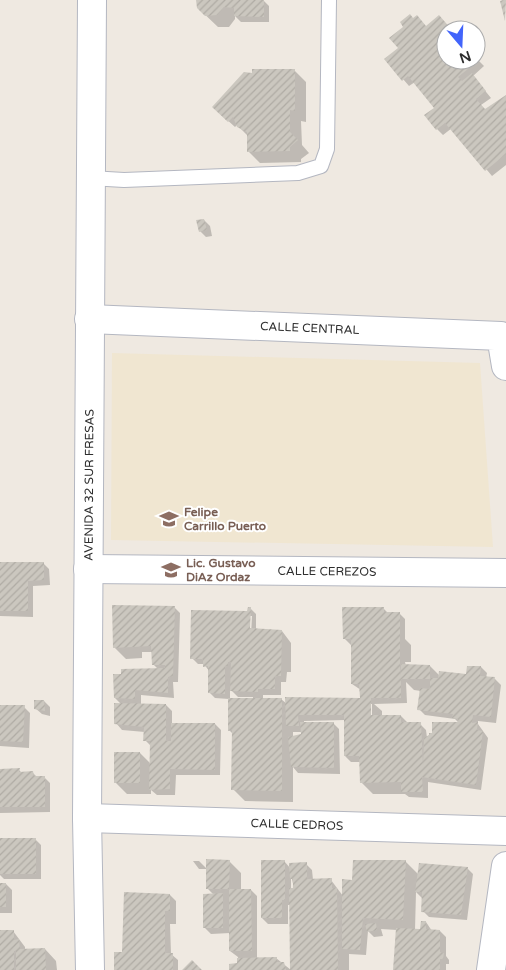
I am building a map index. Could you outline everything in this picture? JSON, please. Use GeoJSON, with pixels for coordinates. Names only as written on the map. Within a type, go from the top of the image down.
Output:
{"type":"FeatureCollection","features":[{"type":"Feature","properties":{"kind":"street","name":"AVENIDA 32 SUR FRESAS"},"geometry":{"type":"LineString","coordinates":[[90,970],[87,818],[92,0]]}},
{"type":"Feature","properties":{"kind":"street","name":"CALLE CENTRAL"},"geometry":{"type":"LineString","coordinates":[[89,319],[501,336],[506,366]]}},
{"type":"Feature","properties":{"kind":"street","name":"CALLE CEREZOS"},"geometry":{"type":"LineString","coordinates":[[88,569],[506,573]]}},
{"type":"Feature","properties":{"kind":"street","name":"CALLE CEDROS"},"geometry":{"type":"LineString","coordinates":[[87,818],[506,831]]}},
{"type":"Feature","properties":{"kind":"street"},"geometry":{"type":"LineString","coordinates":[[491,970],[506,866]]}},
{"type":"Feature","properties":{"kind":"lane"},"geometry":{"type":"LineString","coordinates":[[90,178],[124,180],[298,173],[321,166],[327,149],[329,0]]}},
{"type":"Feature","properties":{"kind":"shaded area"},"geometry":{"type":"Polygon","coordinates":[[[112,353],[480,363],[493,547],[111,540],[112,353]]]}},
{"type":"Feature","properties":{"kind":"building"},"geometry":{"type":"Polygon","coordinates":[[[196,0],[264,0],[264,17],[234,16],[234,8],[224,7],[217,15],[205,16],[197,8],[196,0]]]}},
{"type":"Feature","properties":{"kind":"building"},"geometry":{"type":"Polygon","coordinates":[[[506,0],[505,21],[500,1],[506,0]]]}},
{"type":"Feature","properties":{"kind":"building"},"geometry":{"type":"Polygon","coordinates":[[[410,14],[413,18],[417,15],[426,26],[439,15],[443,20],[436,20],[436,70],[467,70],[458,77],[462,81],[472,73],[486,91],[476,99],[485,109],[506,95],[506,154],[485,171],[445,123],[436,130],[424,115],[434,108],[408,76],[402,81],[384,59],[398,48],[389,38],[403,27],[400,22],[410,14]]]}},
{"type":"Feature","properties":{"kind":"building"},"geometry":{"type":"Polygon","coordinates":[[[252,69],[295,69],[295,111],[290,110],[290,132],[298,140],[290,147],[290,151],[247,152],[247,132],[237,127],[233,117],[228,122],[212,107],[244,72],[252,73],[252,69]]]}},
{"type":"Feature","properties":{"kind":"building"},"geometry":{"type":"Polygon","coordinates":[[[204,219],[207,230],[199,232],[196,220],[204,219]]]}},
{"type":"Feature","properties":{"kind":"building"},"geometry":{"type":"Polygon","coordinates":[[[0,562],[44,562],[44,580],[28,581],[28,611],[0,611],[0,562]]]}},
{"type":"Feature","properties":{"kind":"building"},"geometry":{"type":"Polygon","coordinates":[[[112,605],[175,606],[173,676],[168,677],[168,693],[135,690],[135,699],[114,698],[113,674],[121,674],[121,669],[165,668],[165,665],[152,665],[151,646],[113,648],[112,605]]]}},
{"type":"Feature","properties":{"kind":"building"},"geometry":{"type":"Polygon","coordinates":[[[248,607],[251,607],[250,628],[282,630],[281,676],[275,676],[275,689],[258,689],[258,692],[230,691],[231,662],[228,662],[228,666],[225,666],[225,694],[208,693],[208,666],[203,667],[203,659],[190,659],[191,610],[247,611],[248,607]]]}},
{"type":"Feature","properties":{"kind":"building"},"geometry":{"type":"Polygon","coordinates":[[[342,607],[384,607],[384,612],[400,612],[400,677],[401,664],[430,665],[430,678],[438,678],[439,671],[466,674],[467,666],[481,666],[480,676],[495,677],[491,717],[473,715],[472,723],[478,722],[477,730],[483,731],[476,785],[422,777],[423,792],[401,792],[401,782],[360,783],[359,756],[344,756],[344,715],[298,715],[299,726],[286,726],[285,697],[360,698],[359,684],[351,684],[351,639],[343,639],[342,607]],[[401,679],[401,698],[371,698],[371,715],[401,715],[401,722],[421,722],[423,766],[424,738],[429,733],[432,733],[432,722],[458,722],[458,719],[452,718],[453,714],[417,710],[420,688],[430,689],[430,679],[401,679]]]}},
{"type":"Feature","properties":{"kind":"building"},"geometry":{"type":"Polygon","coordinates":[[[228,698],[282,698],[282,791],[231,790],[232,730],[228,731],[228,698]]]}},
{"type":"Feature","properties":{"kind":"building"},"geometry":{"type":"Polygon","coordinates":[[[34,700],[44,700],[45,711],[34,709],[34,700]]]}},
{"type":"Feature","properties":{"kind":"building"},"geometry":{"type":"Polygon","coordinates":[[[114,703],[166,704],[166,741],[171,741],[171,723],[215,723],[215,770],[170,769],[170,789],[149,790],[150,741],[143,741],[144,727],[114,724],[114,703]]]}},
{"type":"Feature","properties":{"kind":"building"},"geometry":{"type":"Polygon","coordinates":[[[0,705],[25,705],[23,742],[0,741],[0,705]]]}},
{"type":"Feature","properties":{"kind":"building"},"geometry":{"type":"Polygon","coordinates":[[[300,722],[334,722],[334,768],[291,767],[288,737],[301,734],[300,722]]]}},
{"type":"Feature","properties":{"kind":"building"},"geometry":{"type":"Polygon","coordinates":[[[114,752],[140,752],[140,783],[114,783],[114,752]]]}},
{"type":"Feature","properties":{"kind":"building"},"geometry":{"type":"Polygon","coordinates":[[[20,768],[19,772],[33,771],[34,776],[45,776],[45,807],[0,807],[0,769],[20,768]]]}},
{"type":"Feature","properties":{"kind":"building"},"geometry":{"type":"Polygon","coordinates":[[[0,838],[36,838],[36,874],[0,874],[0,838]]]}},
{"type":"Feature","properties":{"kind":"building"},"geometry":{"type":"Polygon","coordinates":[[[206,859],[230,860],[229,889],[206,889],[206,859]]]}},
{"type":"Feature","properties":{"kind":"building"},"geometry":{"type":"Polygon","coordinates":[[[261,860],[285,860],[285,900],[282,900],[282,918],[261,918],[261,860]]]}},
{"type":"Feature","properties":{"kind":"building"},"geometry":{"type":"Polygon","coordinates":[[[353,860],[406,860],[403,920],[363,918],[360,950],[342,949],[342,879],[352,880],[353,860]]]}},
{"type":"Feature","properties":{"kind":"building"},"geometry":{"type":"Polygon","coordinates":[[[307,862],[307,879],[332,878],[332,888],[337,888],[338,970],[290,970],[289,888],[293,888],[293,879],[290,879],[289,863],[307,862]]]}},
{"type":"Feature","properties":{"kind":"building"},"geometry":{"type":"Polygon","coordinates":[[[419,863],[468,867],[461,915],[421,912],[422,892],[415,892],[419,863]]]}},
{"type":"Feature","properties":{"kind":"building"},"geometry":{"type":"Polygon","coordinates":[[[0,883],[6,883],[6,907],[0,907],[0,883]]]}},
{"type":"Feature","properties":{"kind":"building"},"geometry":{"type":"Polygon","coordinates":[[[229,889],[251,889],[252,951],[229,951],[229,889]]]}},
{"type":"Feature","properties":{"kind":"building"},"geometry":{"type":"Polygon","coordinates":[[[124,892],[170,894],[170,911],[165,911],[165,953],[173,953],[173,970],[114,970],[114,952],[122,952],[124,892]]]}},
{"type":"Feature","properties":{"kind":"building"},"geometry":{"type":"Polygon","coordinates":[[[223,893],[223,928],[203,928],[203,894],[223,893]]]}},
{"type":"Feature","properties":{"kind":"building"},"geometry":{"type":"Polygon","coordinates":[[[421,921],[426,921],[426,929],[440,930],[440,952],[444,953],[443,959],[440,959],[440,970],[393,970],[396,928],[420,929],[421,921]]]}},
{"type":"Feature","properties":{"kind":"building"},"geometry":{"type":"Polygon","coordinates":[[[376,923],[377,930],[367,932],[365,924],[376,923]]]}},
{"type":"Feature","properties":{"kind":"building"},"geometry":{"type":"Polygon","coordinates":[[[0,930],[14,930],[14,940],[19,939],[20,949],[45,948],[46,970],[16,970],[16,951],[14,951],[14,970],[0,970],[0,930]]]}},
{"type":"Feature","properties":{"kind":"building"},"geometry":{"type":"Polygon","coordinates":[[[277,957],[277,962],[284,962],[286,970],[229,970],[229,964],[237,963],[237,958],[277,957]]]}},
{"type":"Feature","properties":{"kind":"building"},"geometry":{"type":"Polygon","coordinates":[[[192,960],[202,970],[182,970],[192,960]]]}},
{"type":"Feature","properties":{"kind":"place","name":"Felipe Carrillo Puerto"},"geometry":{"type":"Point","coordinates":[169,519]}},
{"type":"Feature","properties":{"kind":"place","name":"Lic. Gustavo DiAz Ordaz"},"geometry":{"type":"Point","coordinates":[171,570]}}]}
